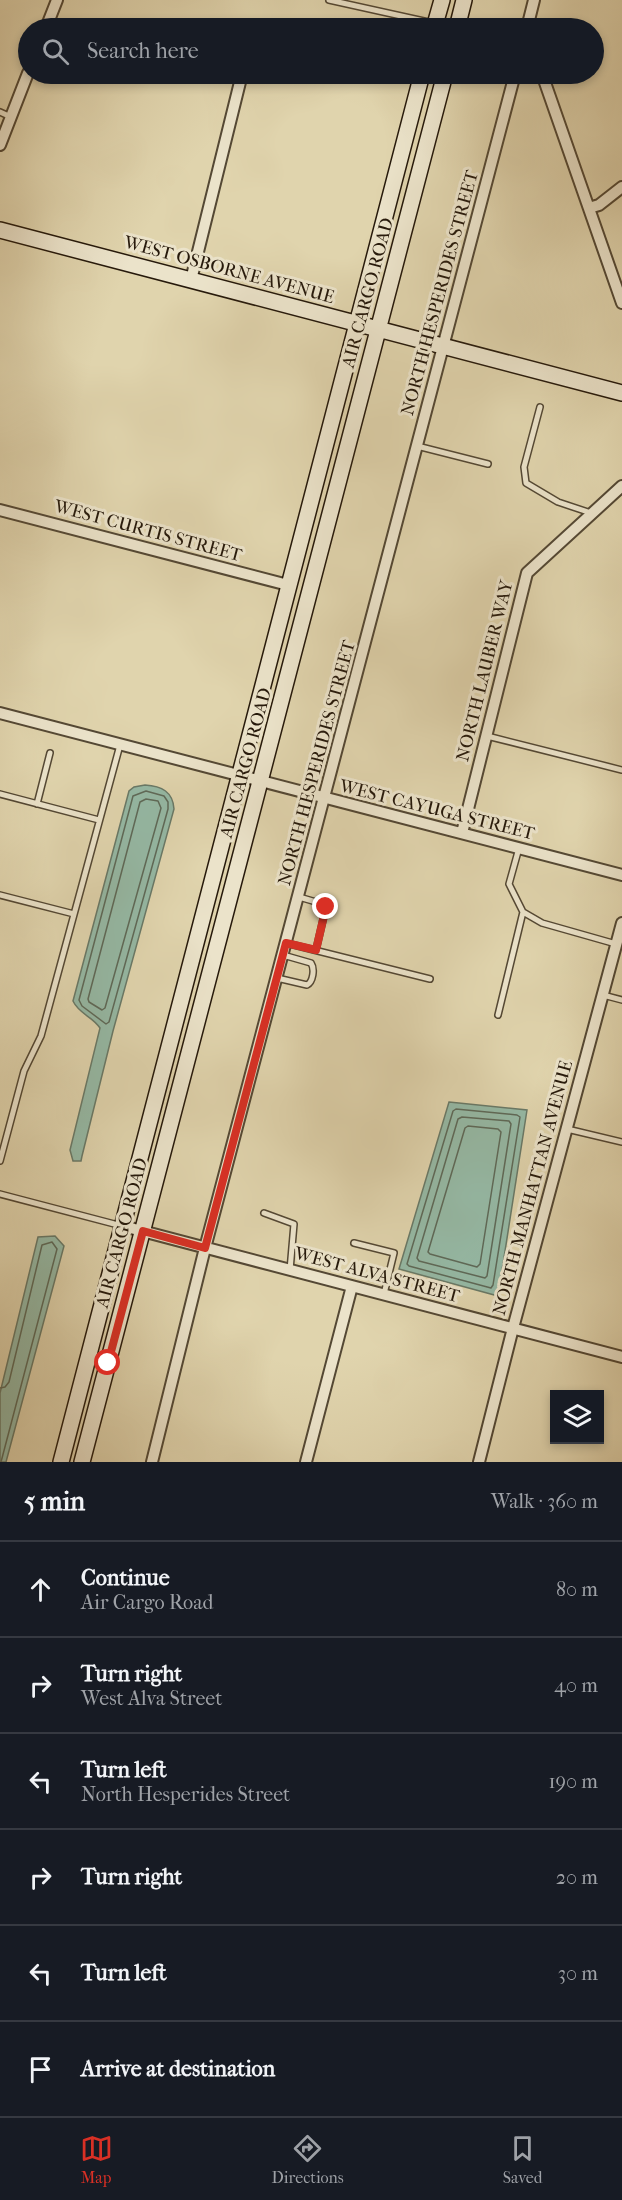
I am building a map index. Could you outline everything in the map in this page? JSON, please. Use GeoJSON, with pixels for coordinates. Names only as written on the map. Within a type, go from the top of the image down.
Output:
{"type":"FeatureCollection","features":[{"type":"Feature","properties":{"kind":"street"},"geometry":{"type":"LineString","coordinates":[[50,18],[57,0]]}},
{"type":"Feature","properties":{"kind":"street"},"geometry":{"type":"LineString","coordinates":[[437,18],[442,0]]}},
{"type":"Feature","properties":{"kind":"street"},"geometry":{"type":"LineString","coordinates":[[460,18],[464,0]]}},
{"type":"Feature","properties":{"kind":"street"},"geometry":{"type":"LineString","coordinates":[[530,18],[534,0]]}},
{"type":"Feature","properties":{"kind":"street"},"geometry":{"type":"LineString","coordinates":[[0,145],[24,84]]}},
{"type":"Feature","properties":{"kind":"street"},"geometry":{"type":"LineString","coordinates":[[191,280],[240,84]]}},
{"type":"Feature","properties":{"kind":"street","name":"AIR CARGO ROAD"},"geometry":{"type":"LineString","coordinates":[[61,1462],[419,84]]}},
{"type":"Feature","properties":{"kind":"street","name":"AIR CARGO ROAD"},"geometry":{"type":"LineString","coordinates":[[82,1462],[442,84]]}},
{"type":"Feature","properties":{"kind":"street","name":"NORTH HESPERIDES STREET"},"geometry":{"type":"LineString","coordinates":[[152,1462],[205,1248],[512,84]]}},
{"type":"Feature","properties":{"kind":"street"},"geometry":{"type":"LineString","coordinates":[[546,84],[622,303]]}},
{"type":"Feature","properties":{"kind":"street"},"geometry":{"type":"LineString","coordinates":[[589,208],[599,205],[622,186]]}},
{"type":"Feature","properties":{"kind":"street","name":"WEST OSBORNE AVENUE"},"geometry":{"type":"LineString","coordinates":[[0,230],[622,393]]}},
{"type":"Feature","properties":{"kind":"street","name":"NORTH LAUBER WAY"},"geometry":{"type":"LineString","coordinates":[[462,833],[527,573],[622,486]]}},
{"type":"Feature","properties":{"kind":"street","name":"WEST CURTIS STREET"},"geometry":{"type":"LineString","coordinates":[[0,510],[288,585]]}},
{"type":"Feature","properties":{"kind":"street","name":"WEST CAYUGA STREET"},"geometry":{"type":"LineString","coordinates":[[0,713],[622,875]]}},
{"type":"Feature","properties":{"kind":"street","name":"NORTH MANHATTAN AVENUE"},"geometry":{"type":"LineString","coordinates":[[479,1462],[622,923]]}},
{"type":"Feature","properties":{"kind":"street","name":"WEST ALVA STREET"},"geometry":{"type":"LineString","coordinates":[[123,1226],[622,1357]]}},
{"type":"Feature","properties":{"kind":"street"},"geometry":{"type":"LineString","coordinates":[[306,1462],[352,1286]]}},
{"type":"Feature","properties":{"kind":"lane"},"geometry":{"type":"LineString","coordinates":[[329,0],[404,18]]}},
{"type":"Feature","properties":{"kind":"lane"},"geometry":{"type":"LineString","coordinates":[[358,0],[361,7]]}},
{"type":"Feature","properties":{"kind":"lane"},"geometry":{"type":"LineString","coordinates":[[0,112],[11,117]]}},
{"type":"Feature","properties":{"kind":"lane"},"geometry":{"type":"LineString","coordinates":[[540,407],[524,467],[526,483],[558,502],[592,514]]}},
{"type":"Feature","properties":{"kind":"lane"},"geometry":{"type":"LineString","coordinates":[[417,446],[488,464]]}},
{"type":"Feature","properties":{"kind":"lane"},"geometry":{"type":"LineString","coordinates":[[486,735],[622,770]]}},
{"type":"Feature","properties":{"kind":"lane"},"geometry":{"type":"LineString","coordinates":[[0,1161],[24,1071],[40,1036],[120,745]]}},
{"type":"Feature","properties":{"kind":"lane"},"geometry":{"type":"LineString","coordinates":[[37,804],[50,753]]}},
{"type":"Feature","properties":{"kind":"lane"},"geometry":{"type":"LineString","coordinates":[[0,794],[99,820]]}},
{"type":"Feature","properties":{"kind":"lane"},"geometry":{"type":"LineString","coordinates":[[519,848],[509,884],[523,912],[542,923],[616,944]]}},
{"type":"Feature","properties":{"kind":"lane"},"geometry":{"type":"LineString","coordinates":[[0,895],[74,915]]}},
{"type":"Feature","properties":{"kind":"lane"},"geometry":{"type":"LineString","coordinates":[[299,897],[326,907],[316,950]]}},
{"type":"Feature","properties":{"kind":"lane"},"geometry":{"type":"LineString","coordinates":[[498,1015],[523,912]]}},
{"type":"Feature","properties":{"kind":"lane"},"geometry":{"type":"LineString","coordinates":[[286,943],[430,979]]}},
{"type":"Feature","properties":{"kind":"lane"},"geometry":{"type":"LineString","coordinates":[[277,978],[309,985],[314,970],[311,963],[283,955]]}},
{"type":"Feature","properties":{"kind":"lane"},"geometry":{"type":"LineString","coordinates":[[603,995],[622,1000]]}},
{"type":"Feature","properties":{"kind":"lane"},"geometry":{"type":"LineString","coordinates":[[567,1129],[622,1142]]}},
{"type":"Feature","properties":{"kind":"lane"},"geometry":{"type":"LineString","coordinates":[[0,1194],[123,1226]]}},
{"type":"Feature","properties":{"kind":"lane"},"geometry":{"type":"LineString","coordinates":[[264,1213],[294,1224],[290,1270]]}},
{"type":"Feature","properties":{"kind":"lane"},"geometry":{"type":"LineString","coordinates":[[354,1243],[394,1253],[384,1294]]}},
{"type":"Feature","properties":{"kind":"water"},"geometry":{"type":"Polygon","coordinates":[[[145,785],[166,791],[174,809],[113,1031],[81,1161],[73,1161],[70,1150],[100,1028],[73,1001],[129,791],[134,787],[145,785]]]}},
{"type":"Feature","properties":{"kind":"water"},"geometry":{"type":"Polygon","coordinates":[[[449,1102],[527,1110],[498,1296],[399,1269],[449,1102]]]}},
{"type":"Feature","properties":{"kind":"water"},"geometry":{"type":"Polygon","coordinates":[[[55,1236],[64,1246],[6,1462],[0,1462],[0,1393],[38,1237],[55,1236]]]}},
{"type":"Feature","properties":{"kind":"route"},"geometry":{"type":"LineString","coordinates":[[108,1363],[143,1231],[205,1248],[286,943],[316,950],[326,907]]}}]}
